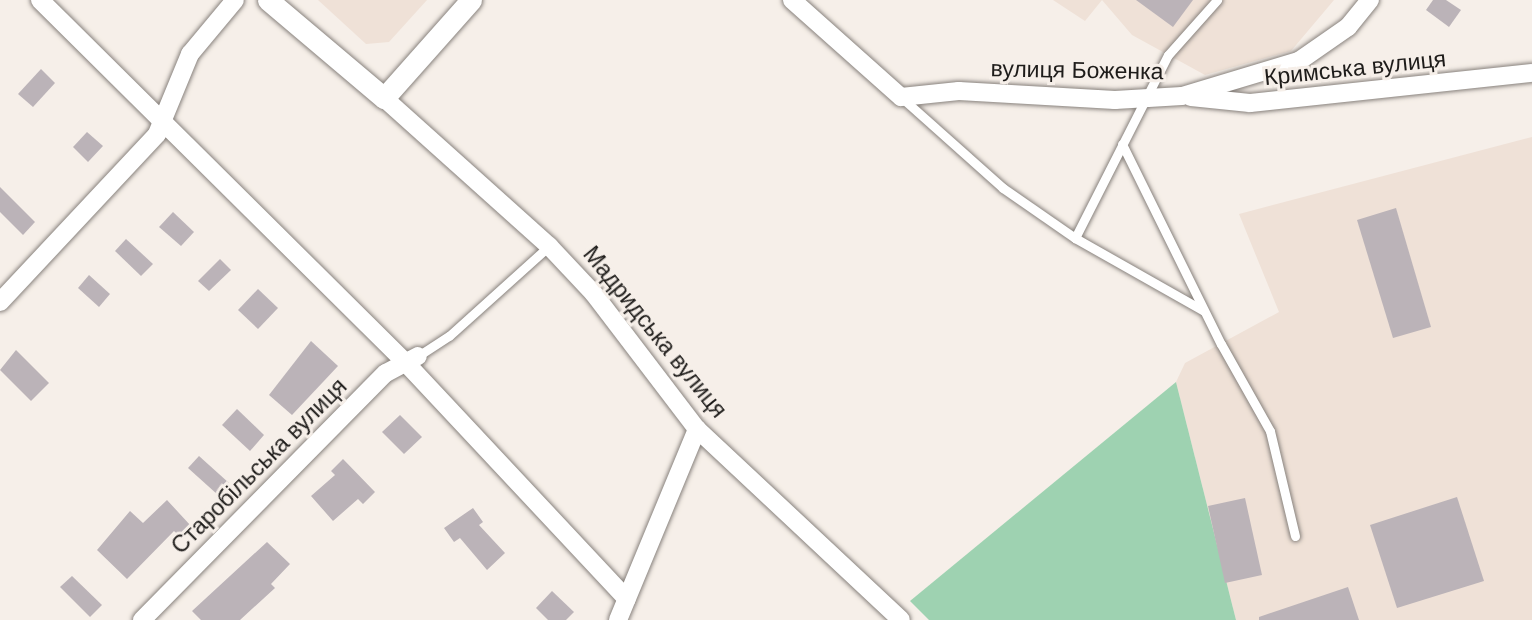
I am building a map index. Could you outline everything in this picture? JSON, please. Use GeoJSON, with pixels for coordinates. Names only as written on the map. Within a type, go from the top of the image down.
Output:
{"type":"FeatureCollection","features":[{"type":"Feature","properties":{"kind":"street"},"geometry":{"type":"LineString","coordinates":[[40,0],[162,122],[412,359],[627,599]]}},
{"type":"Feature","properties":{"kind":"street"},"geometry":{"type":"LineString","coordinates":[[0,302],[157,134],[190,54],[234,0]]}},
{"type":"Feature","properties":{"kind":"street","name":"Мадридська вулиця"},"geometry":{"type":"LineString","coordinates":[[268,0],[384,98],[549,246],[594,294],[697,429],[901,620]]}},
{"type":"Feature","properties":{"kind":"street"},"geometry":{"type":"LineString","coordinates":[[384,98],[471,0]]}},
{"type":"Feature","properties":{"kind":"street"},"geometry":{"type":"LineString","coordinates":[[792,0],[901,97]]}},
{"type":"Feature","properties":{"kind":"street","name":"вулиця Боженка"},"geometry":{"type":"LineString","coordinates":[[901,97],[959,91],[1145,99],[1182,96],[1299,61],[1348,27],[1370,0]]}},
{"type":"Feature","properties":{"kind":"street","name":"Кримська вулиця"},"geometry":{"type":"LineString","coordinates":[[1182,96],[1250,103],[1532,73]]}},
{"type":"Feature","properties":{"kind":"street","name":"Старобільська вулиця"},"geometry":{"type":"LineString","coordinates":[[142,620],[386,373],[412,359]]}},
{"type":"Feature","properties":{"kind":"street"},"geometry":{"type":"LineString","coordinates":[[618,620],[697,429]]}},
{"type":"Feature","properties":{"kind":"lane"},"geometry":{"type":"LineString","coordinates":[[1074,238],[1168,55],[1217,0]]}},
{"type":"Feature","properties":{"kind":"lane"},"geometry":{"type":"LineString","coordinates":[[901,97],[1003,188],[1074,238],[1206,312]]}},
{"type":"Feature","properties":{"kind":"lane"},"geometry":{"type":"LineString","coordinates":[[1122,144],[1206,312],[1270,431],[1295,536]]}},
{"type":"Feature","properties":{"kind":"lane"},"geometry":{"type":"LineString","coordinates":[[412,359],[449,336],[549,246]]}},
{"type":"Feature","properties":{"kind":"shaded area"},"geometry":{"type":"Polygon","coordinates":[[[318,0],[427,0],[389,42],[366,44],[318,0]]]}},
{"type":"Feature","properties":{"kind":"shaded area"},"geometry":{"type":"Polygon","coordinates":[[[1053,0],[1102,0],[1085,21],[1053,0]]]}},
{"type":"Feature","properties":{"kind":"shaded area"},"geometry":{"type":"Polygon","coordinates":[[[1102,0],[1334,0],[1291,51],[1205,75],[1132,35],[1102,0]]]}},
{"type":"Feature","properties":{"kind":"shaded area"},"geometry":{"type":"Polygon","coordinates":[[[1532,137],[1532,620],[1236,620],[1176,382],[1185,363],[1279,312],[1239,214],[1532,137]]]}},
{"type":"Feature","properties":{"kind":"green space"},"geometry":{"type":"Polygon","coordinates":[[[1176,382],[1236,620],[929,620],[910,601],[1176,382]]]}},
{"type":"Feature","properties":{"kind":"building"},"geometry":{"type":"Polygon","coordinates":[[[1136,0],[1193,0],[1173,27],[1136,0]]]}},
{"type":"Feature","properties":{"kind":"building"},"geometry":{"type":"Polygon","coordinates":[[[1433,0],[1446,0],[1461,10],[1449,27],[1426,10],[1433,0]]]}},
{"type":"Feature","properties":{"kind":"building"},"geometry":{"type":"Polygon","coordinates":[[[41,69],[55,83],[33,107],[18,94],[41,69]]]}},
{"type":"Feature","properties":{"kind":"building"},"geometry":{"type":"Polygon","coordinates":[[[87,132],[103,146],[88,162],[73,147],[87,132]]]}},
{"type":"Feature","properties":{"kind":"building"},"geometry":{"type":"Polygon","coordinates":[[[0,187],[35,222],[23,235],[0,212],[0,187]]]}},
{"type":"Feature","properties":{"kind":"building"},"geometry":{"type":"Polygon","coordinates":[[[1396,208],[1431,327],[1393,338],[1357,220],[1396,208]]]}},
{"type":"Feature","properties":{"kind":"building"},"geometry":{"type":"Polygon","coordinates":[[[173,212],[194,232],[181,246],[159,227],[173,212]]]}},
{"type":"Feature","properties":{"kind":"building"},"geometry":{"type":"Polygon","coordinates":[[[126,239],[153,264],[141,276],[115,251],[126,239]]]}},
{"type":"Feature","properties":{"kind":"building"},"geometry":{"type":"Polygon","coordinates":[[[220,259],[231,270],[209,291],[198,281],[220,259]]]}},
{"type":"Feature","properties":{"kind":"building"},"geometry":{"type":"Polygon","coordinates":[[[89,275],[110,294],[99,307],[78,288],[89,275]]]}},
{"type":"Feature","properties":{"kind":"building"},"geometry":{"type":"Polygon","coordinates":[[[258,289],[278,308],[258,329],[238,310],[258,289]]]}},
{"type":"Feature","properties":{"kind":"building"},"geometry":{"type":"Polygon","coordinates":[[[311,341],[338,366],[292,415],[269,395],[311,341]]]}},
{"type":"Feature","properties":{"kind":"building"},"geometry":{"type":"Polygon","coordinates":[[[16,350],[49,383],[31,401],[0,370],[16,350]]]}},
{"type":"Feature","properties":{"kind":"building"},"geometry":{"type":"Polygon","coordinates":[[[237,409],[264,435],[250,451],[222,425],[237,409]]]}},
{"type":"Feature","properties":{"kind":"building"},"geometry":{"type":"Polygon","coordinates":[[[400,415],[422,437],[404,454],[382,432],[400,415]]]}},
{"type":"Feature","properties":{"kind":"building"},"geometry":{"type":"Polygon","coordinates":[[[199,456],[229,483],[218,495],[188,468],[199,456]]]}},
{"type":"Feature","properties":{"kind":"building"},"geometry":{"type":"Polygon","coordinates":[[[343,459],[375,492],[363,504],[358,499],[333,521],[311,496],[335,475],[331,471],[343,459]]]}},
{"type":"Feature","properties":{"kind":"building"},"geometry":{"type":"Polygon","coordinates":[[[1457,497],[1484,581],[1397,608],[1370,525],[1457,497]]]}},
{"type":"Feature","properties":{"kind":"building"},"geometry":{"type":"Polygon","coordinates":[[[1245,498],[1262,575],[1225,583],[1208,506],[1245,498]]]}},
{"type":"Feature","properties":{"kind":"building"},"geometry":{"type":"Polygon","coordinates":[[[167,500],[191,526],[180,537],[174,531],[127,579],[97,550],[130,511],[143,523],[167,500]]]}},
{"type":"Feature","properties":{"kind":"building"},"geometry":{"type":"Polygon","coordinates":[[[473,508],[483,522],[479,525],[505,553],[487,570],[460,538],[454,542],[444,528],[473,508]]]}},
{"type":"Feature","properties":{"kind":"building"},"geometry":{"type":"Polygon","coordinates":[[[267,542],[290,564],[271,584],[275,588],[240,620],[201,620],[192,611],[267,542]]]}},
{"type":"Feature","properties":{"kind":"building"},"geometry":{"type":"Polygon","coordinates":[[[72,576],[102,605],[90,617],[60,587],[72,576]]]}},
{"type":"Feature","properties":{"kind":"building"},"geometry":{"type":"Polygon","coordinates":[[[1348,587],[1359,620],[1259,620],[1259,617],[1348,587]]]}},
{"type":"Feature","properties":{"kind":"building"},"geometry":{"type":"Polygon","coordinates":[[[552,591],[574,612],[566,620],[548,620],[536,608],[552,591]]]}}]}
